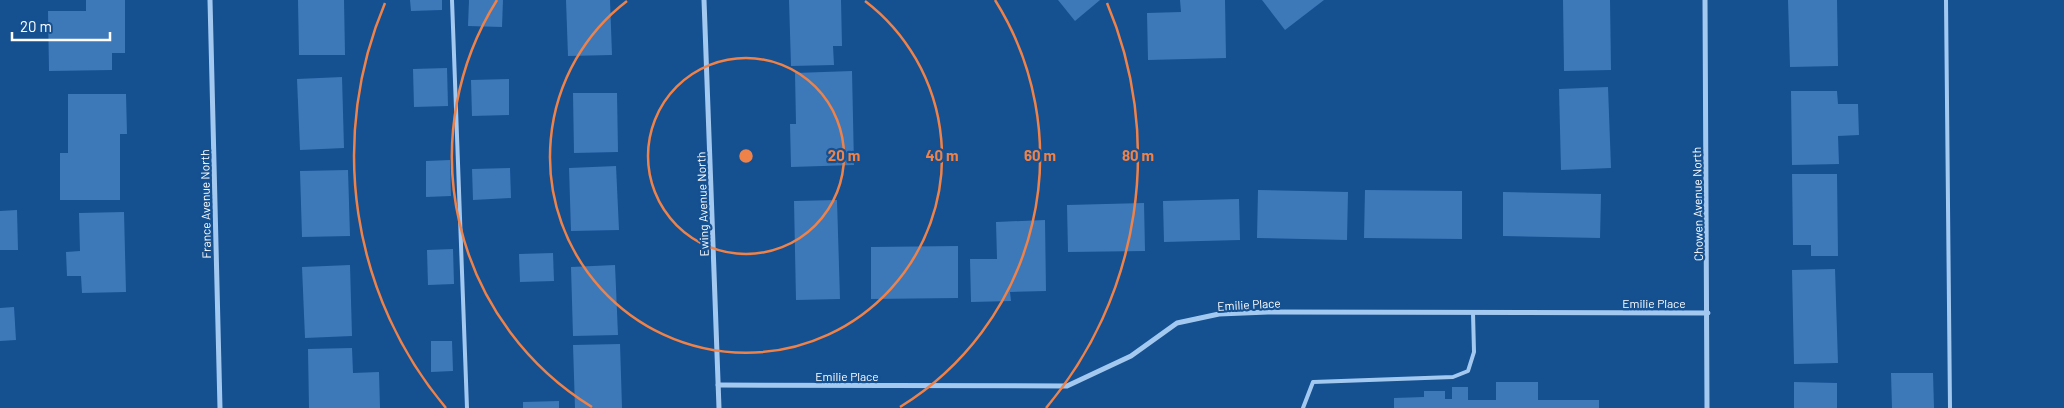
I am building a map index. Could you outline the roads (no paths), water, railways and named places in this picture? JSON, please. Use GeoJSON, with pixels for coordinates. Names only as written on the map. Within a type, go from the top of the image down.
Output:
{"type":"FeatureCollection","features":[{"type":"Feature","properties":{"kind":"street","name":"France Avenue North"},"geometry":{"type":"LineString","coordinates":[[210,0],[220,408]]}},
{"type":"Feature","properties":{"kind":"street","name":"Ewing Avenue North"},"geometry":{"type":"LineString","coordinates":[[704,0],[719,408]]}},
{"type":"Feature","properties":{"kind":"street","name":"Chowen Avenue North"},"geometry":{"type":"LineString","coordinates":[[1705,0],[1707,408]]}},
{"type":"Feature","properties":{"kind":"street","name":"Emilie Place"},"geometry":{"type":"LineString","coordinates":[[718,385],[1066,386],[1131,356],[1178,323],[1219,314],[1268,312],[1708,314]]}},
{"type":"Feature","properties":{"kind":"lane"},"geometry":{"type":"LineString","coordinates":[[452,0],[467,408]]}},
{"type":"Feature","properties":{"kind":"lane"},"geometry":{"type":"LineString","coordinates":[[1946,0],[1950,408]]}},
{"type":"Feature","properties":{"kind":"lane"},"geometry":{"type":"LineString","coordinates":[[1303,408],[1313,382],[1453,377],[1468,371],[1474,352],[1473,313]]}}]}
